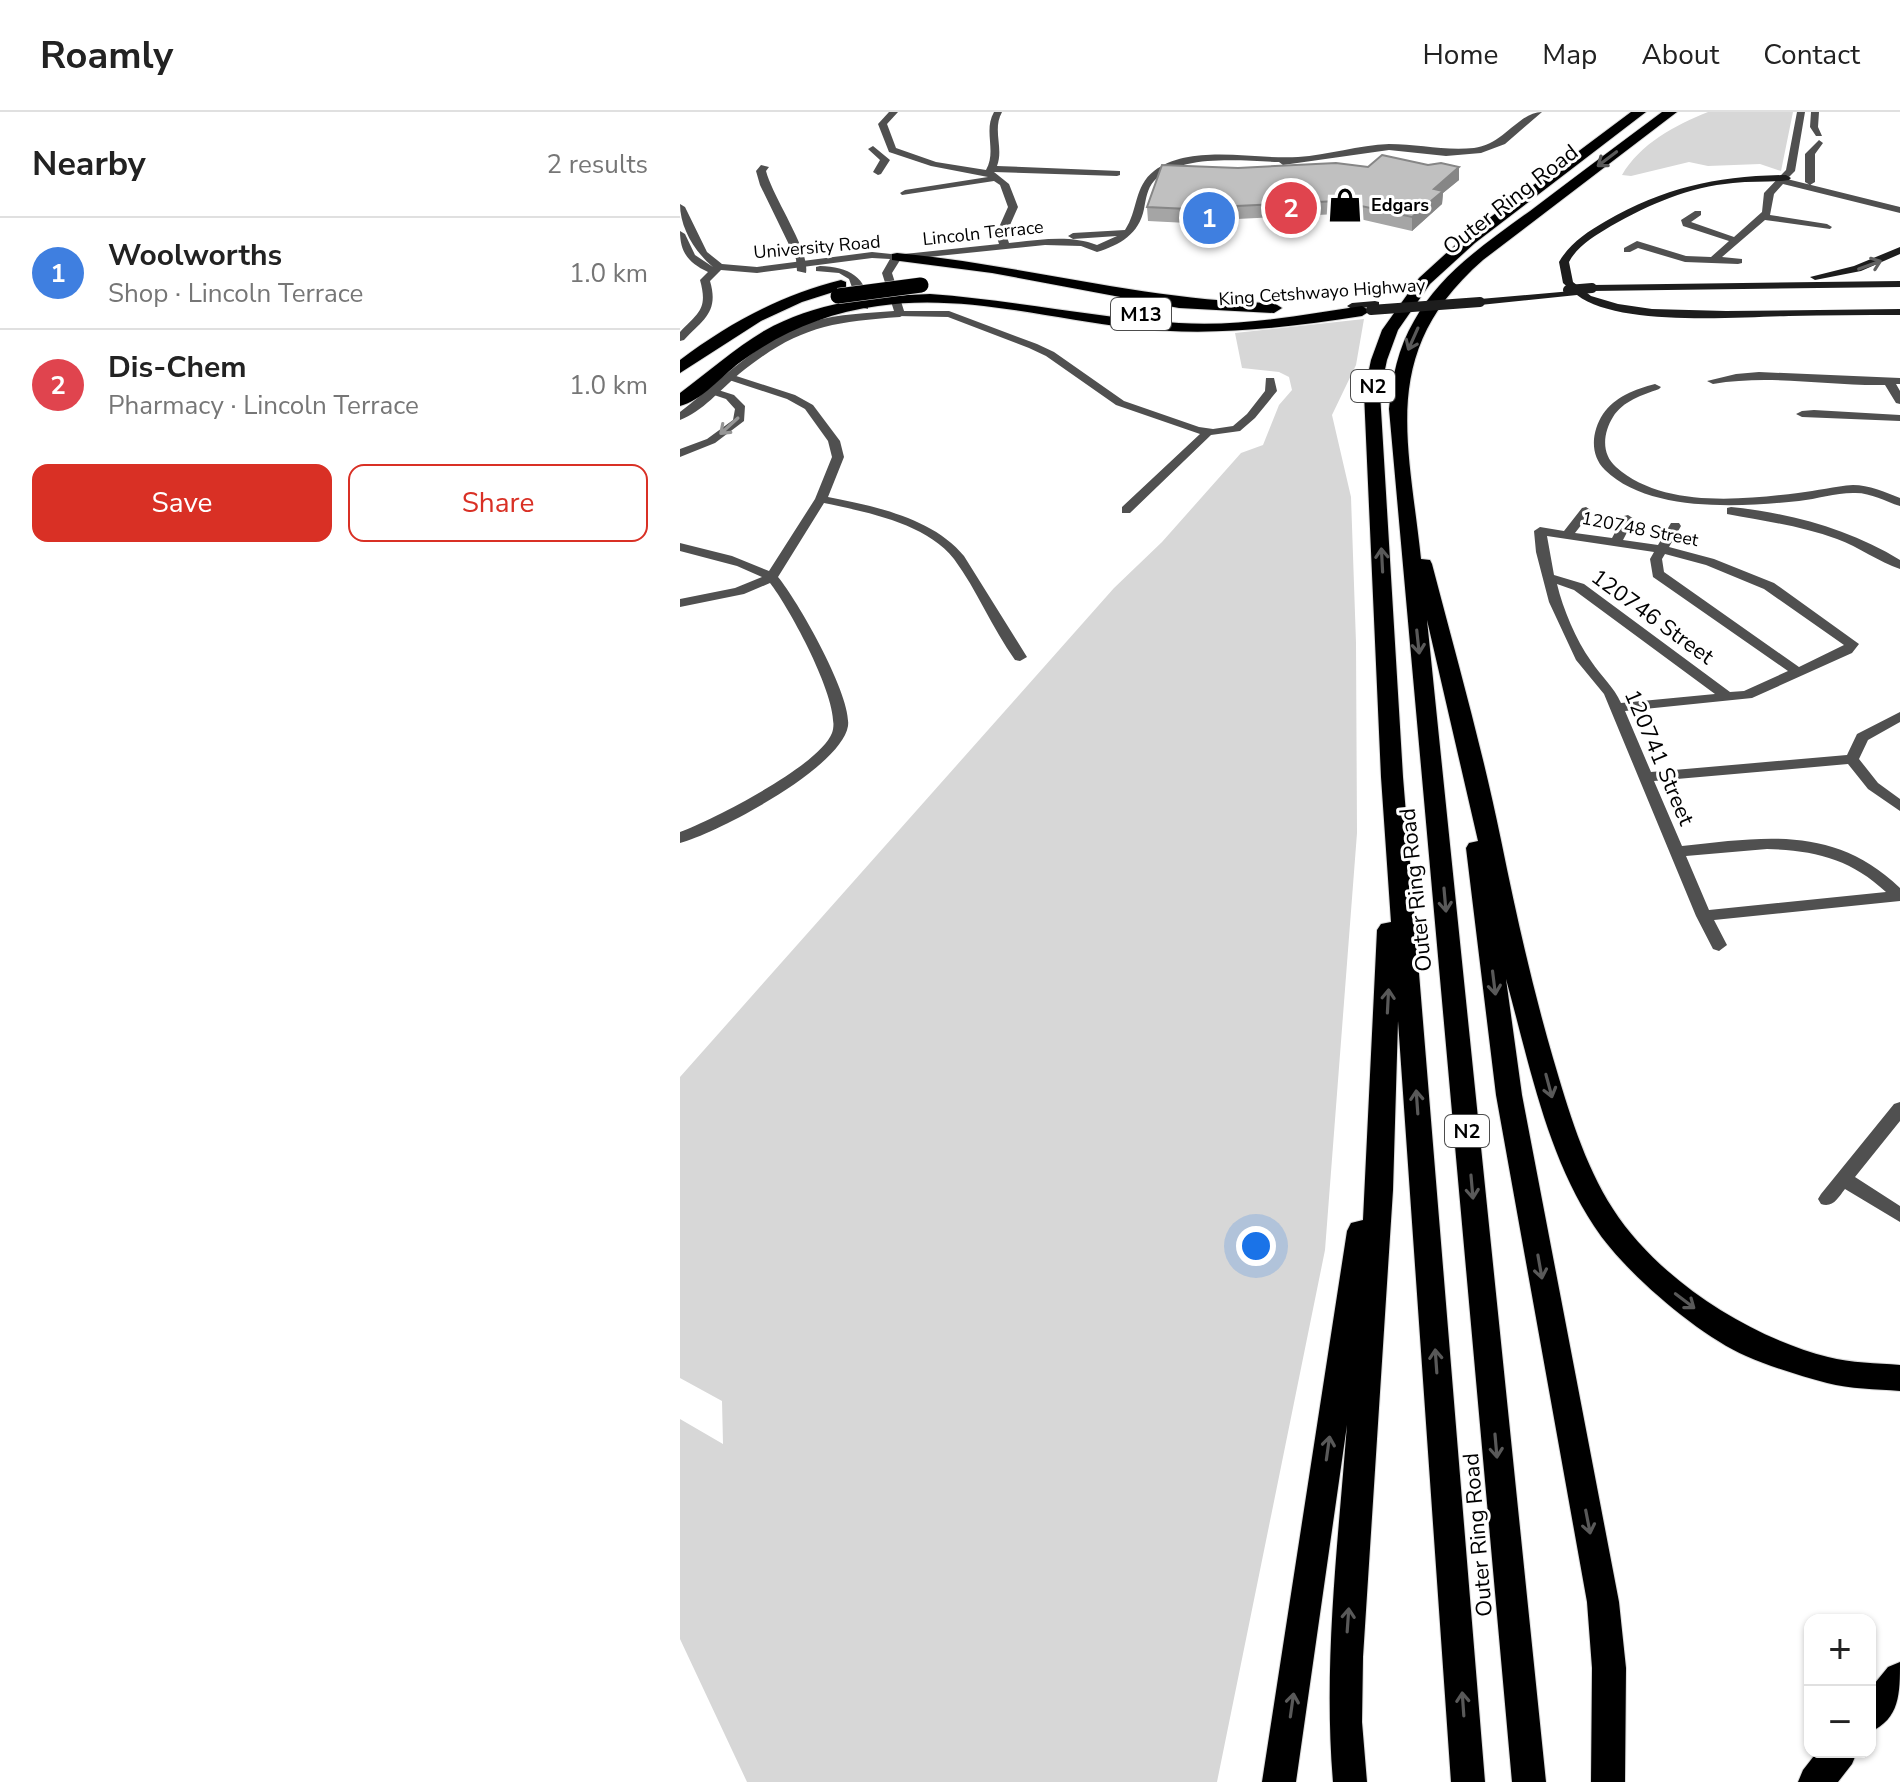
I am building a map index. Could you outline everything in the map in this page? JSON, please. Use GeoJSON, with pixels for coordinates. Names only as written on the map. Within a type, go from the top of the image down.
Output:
{"type":"FeatureCollection","features":[{"type":"Feature","properties":{"kind":"highway","name":"Outer Ring Road"},"geometry":{"type":"LineString","coordinates":[[1468,1782],[1392,777],[1372,415],[1375,372],[1382,346],[1404,305],[1438,266],[1639,112]]}},
{"type":"Feature","properties":{"kind":"highway","name":"Outer Ring Road"},"geometry":{"type":"LineString","coordinates":[[1529,1782],[1397,409],[1407,352],[1429,309],[1453,279],[1477,257],[1670,112]]}},
{"type":"Feature","properties":{"kind":"highway"},"geometry":{"type":"LineString","coordinates":[[973,265],[969,256],[981,247]]}},
{"type":"Feature","properties":{"kind":"highway"},"geometry":{"type":"LineString","coordinates":[[897,257],[973,265],[1204,306],[1248,309],[1365,308]]}},
{"type":"Feature","properties":{"kind":"highway"},"geometry":{"type":"LineString","coordinates":[[680,353],[716,323],[797,286],[803,278],[804,268]]}},
{"type":"Feature","properties":{"kind":"highway","name":"King Cetshwayo Highway"},"geometry":{"type":"LineString","coordinates":[[680,368],[755,316],[800,297],[920,280],[1184,318],[1264,319],[1365,308]]}},
{"type":"Feature","properties":{"kind":"highway","name":"King Cetshwayo Highway"},"geometry":{"type":"LineString","coordinates":[[680,386],[770,320],[839,290]]}},
{"type":"Feature","properties":{"kind":"highway"},"geometry":{"type":"LineString","coordinates":[[680,401],[781,328],[812,315],[984,301],[1179,328],[1245,326],[1365,308]]}},
{"type":"Feature","properties":{"kind":"highway"},"geometry":{"type":"LineString","coordinates":[[1402,480],[1480,793],[1515,967],[1554,1107],[1581,1176],[1604,1219],[1637,1258],[1677,1296],[1754,1346],[1830,1371],[1900,1378]]}},
{"type":"Feature","properties":{"kind":"highway"},"geometry":{"type":"LineString","coordinates":[[1459,711],[1509,1095],[1603,1602],[1609,1668],[1608,1782]]}},
{"type":"Feature","properties":{"kind":"highway"},"geometry":{"type":"LineString","coordinates":[[1350,1782],[1345,1722],[1346,1657],[1383,1107],[1389,978],[1392,777]]}},
{"type":"Feature","properties":{"kind":"highway"},"geometry":{"type":"LineString","coordinates":[[1279,1782],[1346,1319],[1383,1107]]}},
{"type":"Feature","properties":{"kind":"highway"},"geometry":{"type":"LineString","coordinates":[[1876,1708],[1900,1679]]}},
{"type":"Feature","properties":{"kind":"highway"},"geometry":{"type":"LineString","coordinates":[[1815,1782],[1835,1758]]}},
{"type":"Feature","properties":{"kind":"main road"},"geometry":{"type":"LineString","coordinates":[[1781,179],[1703,182],[1646,202],[1578,244],[1564,262],[1565,278],[1570,285],[1593,300],[1649,312],[1900,312]]}},
{"type":"Feature","properties":{"kind":"main road"},"geometry":{"type":"LineString","coordinates":[[1682,287],[1839,274],[1878,262],[1900,250]]}},
{"type":"Feature","properties":{"kind":"main road","name":"King Cetshwayo Highway"},"geometry":{"type":"LineString","coordinates":[[1365,308],[1570,292],[1682,287],[1899,288]]}},
{"type":"Feature","properties":{"kind":"main road","name":"King Cetshwayo Highway"},"geometry":{"type":"LineString","coordinates":[[1595,291],[1899,288]]}},
{"type":"Feature","properties":{"kind":"street"},"geometry":{"type":"LineString","coordinates":[[894,112],[882,124],[892,150],[942,166],[993,173],[1117,173]]}},
{"type":"Feature","properties":{"kind":"street"},"geometry":{"type":"LineString","coordinates":[[998,112],[992,123],[998,152],[993,173],[1012,200],[1007,241]]}},
{"type":"Feature","properties":{"kind":"street"},"geometry":{"type":"LineString","coordinates":[[1132,231],[1153,177],[1172,166],[1202,161],[1293,160],[1389,147],[1446,153],[1481,150],[1502,142],[1538,112]]}},
{"type":"Feature","properties":{"kind":"street"},"geometry":{"type":"LineString","coordinates":[[1712,261],[1763,217],[1769,207],[1769,193],[1790,171],[1800,114],[1815,115],[1814,127],[1819,138],[1810,154],[1810,182]]}},
{"type":"Feature","properties":{"kind":"street"},"geometry":{"type":"LineString","coordinates":[[873,149],[885,160],[878,172]]}},
{"type":"Feature","properties":{"kind":"street"},"geometry":{"type":"LineString","coordinates":[[764,167],[761,171],[765,185],[804,268],[864,274],[897,257]]}},
{"type":"Feature","properties":{"kind":"street"},"geometry":{"type":"LineString","coordinates":[[905,193],[993,173]]}},
{"type":"Feature","properties":{"kind":"street"},"geometry":{"type":"LineString","coordinates":[[1781,179],[1810,182],[1900,208]]}},
{"type":"Feature","properties":{"kind":"street"},"geometry":{"type":"LineString","coordinates":[[1781,179],[1900,208]]}},
{"type":"Feature","properties":{"kind":"street"},"geometry":{"type":"LineString","coordinates":[[681,211],[703,254],[717,269]]}},
{"type":"Feature","properties":{"kind":"street"},"geometry":{"type":"LineString","coordinates":[[1698,213],[1686,220],[1686,224],[1735,240]]}},
{"type":"Feature","properties":{"kind":"street"},"geometry":{"type":"LineString","coordinates":[[1763,217],[1827,227]]}},
{"type":"Feature","properties":{"kind":"street","name":"Lincoln Terrace"},"geometry":{"type":"LineString","coordinates":[[897,257],[1007,241],[1132,231]]}},
{"type":"Feature","properties":{"kind":"street","name":"Lincoln Terrace"},"geometry":{"type":"LineString","coordinates":[[897,257],[939,255],[1007,241],[1074,242],[1097,249],[1112,244],[1132,231]]}},
{"type":"Feature","properties":{"kind":"street"},"geometry":{"type":"LineString","coordinates":[[680,234],[691,257],[717,269]]}},
{"type":"Feature","properties":{"kind":"street","name":"Lincoln Terrace"},"geometry":{"type":"LineString","coordinates":[[1081,236],[1112,244]]}},
{"type":"Feature","properties":{"kind":"street"},"geometry":{"type":"LineString","coordinates":[[1627,250],[1648,238]]}},
{"type":"Feature","properties":{"kind":"street"},"geometry":{"type":"LineString","coordinates":[[1637,244],[1677,257],[1738,261]]}},
{"type":"Feature","properties":{"kind":"street"},"geometry":{"type":"LineString","coordinates":[[897,257],[887,273],[897,307],[958,316],[1042,350],[1120,403],[1174,423],[1208,432],[1226,431],[1242,425],[1271,391],[1270,380]]}},
{"type":"Feature","properties":{"kind":"street","name":"University Road"},"geometry":{"type":"LineString","coordinates":[[717,269],[764,275],[897,257]]}},
{"type":"Feature","properties":{"kind":"street"},"geometry":{"type":"LineString","coordinates":[[680,338],[707,309],[710,298],[705,280],[717,269]]}},
{"type":"Feature","properties":{"kind":"street"},"geometry":{"type":"LineString","coordinates":[[680,417],[780,341],[804,328],[866,310],[864,274]]}},
{"type":"Feature","properties":{"kind":"street"},"geometry":{"type":"LineString","coordinates":[[1713,381],[1760,374],[1894,381],[1900,401]]}},
{"type":"Feature","properties":{"kind":"street"},"geometry":{"type":"LineString","coordinates":[[680,603],[739,591],[771,578],[821,499],[838,451],[816,414],[791,397],[730,377]]}},
{"type":"Feature","properties":{"kind":"street"},"geometry":{"type":"LineString","coordinates":[[1655,387],[1635,393],[1611,412],[1601,430],[1601,456],[1614,474],[1631,483],[1705,501],[1785,499],[1855,489],[1900,502]]}},
{"type":"Feature","properties":{"kind":"street"},"geometry":{"type":"LineString","coordinates":[[680,453],[711,441],[738,421],[741,408],[737,402],[712,391]]}},
{"type":"Feature","properties":{"kind":"street"},"geometry":{"type":"LineString","coordinates":[[1802,414],[1900,418]]}},
{"type":"Feature","properties":{"kind":"street"},"geometry":{"type":"LineString","coordinates":[[1126,510],[1208,432]]}},
{"type":"Feature","properties":{"kind":"street"},"geometry":{"type":"LineString","coordinates":[[821,499],[887,517],[941,540],[957,555],[1020,657]]}},
{"type":"Feature","properties":{"kind":"street"},"geometry":{"type":"LineString","coordinates":[[1705,501],[1707,508],[1713,510],[1753,512],[1799,524],[1880,553],[1900,565]]}},
{"type":"Feature","properties":{"kind":"street"},"geometry":{"type":"LineString","coordinates":[[1568,534],[1586,511]]}},
{"type":"Feature","properties":{"kind":"street"},"geometry":{"type":"LineString","coordinates":[[1616,542],[1628,519]]}},
{"type":"Feature","properties":{"kind":"street"},"geometry":{"type":"LineString","coordinates":[[1675,526],[1656,559],[1655,568],[1661,577],[1799,673]]}},
{"type":"Feature","properties":{"kind":"street","name":"120748 Street"},"geometry":{"type":"LineString","coordinates":[[1540,531],[1697,557],[1762,582],[1845,637],[1852,646],[1799,673]]}},
{"type":"Feature","properties":{"kind":"street","name":"120741 Street"},"geometry":{"type":"LineString","coordinates":[[1540,531],[1548,577],[1579,653],[1610,693],[1719,945]]}},
{"type":"Feature","properties":{"kind":"street"},"geometry":{"type":"LineString","coordinates":[[680,547],[771,578],[788,601],[839,704],[840,732],[830,747],[815,760],[754,805],[718,824],[680,838]]}},
{"type":"Feature","properties":{"kind":"street","name":"120746 Street"},"geometry":{"type":"LineString","coordinates":[[1548,577],[1579,587],[1729,698]]}},
{"type":"Feature","properties":{"kind":"street"},"geometry":{"type":"LineString","coordinates":[[1617,708],[1729,698],[1756,692],[1799,673]]}},
{"type":"Feature","properties":{"kind":"street"},"geometry":{"type":"LineString","coordinates":[[1852,759],[1862,737],[1900,716]]}},
{"type":"Feature","properties":{"kind":"street"},"geometry":{"type":"LineString","coordinates":[[1646,777],[1852,759]]}},
{"type":"Feature","properties":{"kind":"street"},"geometry":{"type":"LineString","coordinates":[[1852,759],[1873,786],[1900,806]]}},
{"type":"Feature","properties":{"kind":"street"},"geometry":{"type":"LineString","coordinates":[[1677,852],[1772,842],[1803,843],[1852,857],[1873,869],[1900,896]]}},
{"type":"Feature","properties":{"kind":"street"},"geometry":{"type":"LineString","coordinates":[[1704,916],[1900,896]]}},
{"type":"Feature","properties":{"kind":"street"},"geometry":{"type":"LineString","coordinates":[[1827,1199],[1900,1109]]}},
{"type":"Feature","properties":{"kind":"street"},"geometry":{"type":"LineString","coordinates":[[1844,1179],[1900,1215]]}},
{"type":"Feature","properties":{"kind":"shaded area"},"geometry":{"type":"Polygon","coordinates":[[[1708,112],[1793,112],[1781,171],[1760,164],[1708,166],[1689,162],[1631,176],[1622,175],[1648,145],[1683,123],[1708,112]]]}},
{"type":"Feature","properties":{"kind":"shaded area"},"geometry":{"type":"Polygon","coordinates":[[[1364,319],[1356,365],[1332,415],[1351,497],[1357,833],[1325,1250],[1217,1782],[747,1782],[680,1639],[680,1419],[723,1444],[722,1401],[680,1378],[680,1077],[1114,588],[1162,542],[1241,453],[1263,445],[1279,405],[1292,390],[1289,377],[1279,372],[1242,368],[1235,333],[1364,319]]]}},
{"type":"Feature","properties":{"kind":"building"},"geometry":{"type":"Polygon","coordinates":[[[1382,155],[1428,165],[1441,163],[1459,167],[1434,189],[1443,191],[1412,217],[1338,201],[1237,206],[1235,211],[1220,211],[1218,218],[1207,217],[1209,210],[1147,207],[1162,165],[1238,168],[1336,163],[1368,167],[1382,155]]]}},
{"type":"Feature","properties":{"kind":"place","name":"Edgars"},"geometry":{"type":"Point","coordinates":[1345,205]}},
{"type":"Feature","properties":{"kind":"place","name":"Dis-Chem"},"geometry":{"type":"Point","coordinates":[1291,208]}},
{"type":"Feature","properties":{"kind":"place","name":"Woolworths"},"geometry":{"type":"Point","coordinates":[1209,218]}}]}
